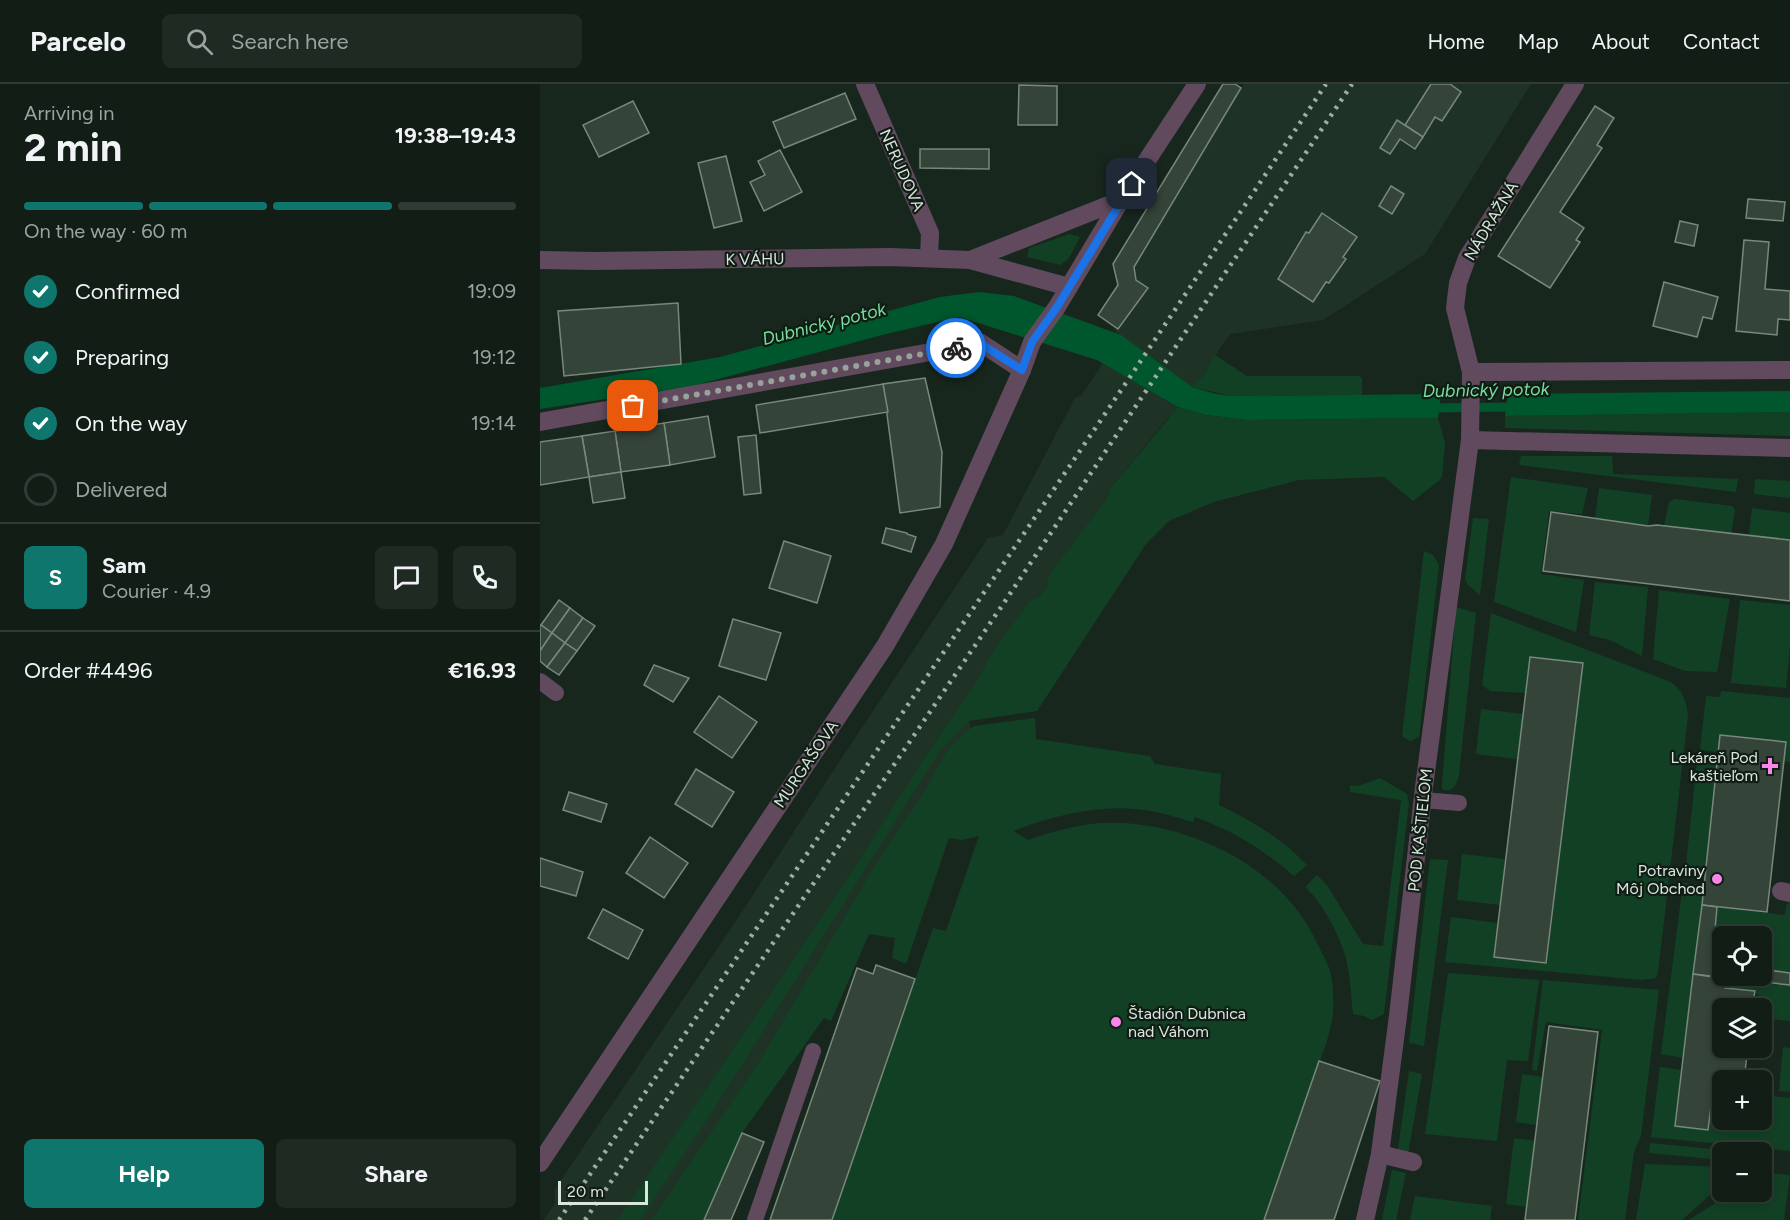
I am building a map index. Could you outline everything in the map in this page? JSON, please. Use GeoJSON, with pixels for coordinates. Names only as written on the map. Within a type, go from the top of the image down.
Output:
{"type":"FeatureCollection","features":[{"type":"Feature","properties":{"kind":"street","name":"NERUDOVA"},"geometry":{"type":"LineString","coordinates":[[865,84],[930,233],[929,258]]}},
{"type":"Feature","properties":{"kind":"street","name":"MURGAŠOVA"},"geometry":{"type":"LineString","coordinates":[[540,1163],[885,646],[944,544],[1022,370],[1032,342],[1057,307],[1122,200],[1197,84]]}},
{"type":"Feature","properties":{"kind":"street","name":"NÁDRAŽNÁ"},"geometry":{"type":"LineString","coordinates":[[1471,372],[1455,308],[1458,283],[1467,258],[1575,84]]}},
{"type":"Feature","properties":{"kind":"street"},"geometry":{"type":"LineString","coordinates":[[970,260],[1122,200]]}},
{"type":"Feature","properties":{"kind":"street","name":"K VÁHU"},"geometry":{"type":"LineString","coordinates":[[540,260],[929,258],[970,260]]}},
{"type":"Feature","properties":{"kind":"street"},"geometry":{"type":"LineString","coordinates":[[970,260],[1069,287]]}},
{"type":"Feature","properties":{"kind":"street"},"geometry":{"type":"LineString","coordinates":[[540,422],[981,344],[1022,370]]}},
{"type":"Feature","properties":{"kind":"street"},"geometry":{"type":"LineString","coordinates":[[1471,372],[1790,370]]}},
{"type":"Feature","properties":{"kind":"street","name":"POD KAŠTIEĽOM"},"geometry":{"type":"LineString","coordinates":[[1365,1220],[1380,1154],[1470,440],[1471,372]]}},
{"type":"Feature","properties":{"kind":"street"},"geometry":{"type":"LineString","coordinates":[[1470,440],[1790,448]]}},
{"type":"Feature","properties":{"kind":"street"},"geometry":{"type":"LineString","coordinates":[[1380,1154],[1413,1162]]}},
{"type":"Feature","properties":{"kind":"lane"},"geometry":{"type":"LineString","coordinates":[[540,681],[556,693]]}},
{"type":"Feature","properties":{"kind":"lane"},"geometry":{"type":"LineString","coordinates":[[1424,800],[1459,803]]}},
{"type":"Feature","properties":{"kind":"lane"},"geometry":{"type":"LineString","coordinates":[[755,1220],[813,1051]]}},
{"type":"Feature","properties":{"kind":"shaded area"},"geometry":{"type":"Polygon","coordinates":[[[1244,84],[1531,84],[1425,254],[1323,320],[1230,334],[1208,366],[1201,381],[1192,387],[1110,489],[1107,498],[1048,576],[1047,587],[990,656],[963,702],[970,724],[970,738],[742,1133],[684,1220],[544,1220],[555,1203],[555,1189],[736,921],[988,538],[1003,535],[1075,398],[1081,396],[1121,336],[1114,330],[1119,329],[1147,288],[1136,280],[1134,267],[1244,84]]]}},
{"type":"Feature","properties":{"kind":"shaded area"},"geometry":{"type":"Polygon","coordinates":[[[1069,234],[1080,237],[1069,258],[1060,265],[1027,257],[1029,248],[1069,234]]]}},
{"type":"Feature","properties":{"kind":"shaded area"},"geometry":{"type":"Polygon","coordinates":[[[979,292],[1014,296],[1121,335],[1192,387],[1216,394],[1231,396],[1441,394],[1438,418],[1246,420],[1207,415],[1178,407],[1097,360],[959,317],[886,334],[693,386],[540,409],[540,388],[720,357],[940,297],[979,292]]]}},
{"type":"Feature","properties":{"kind":"shaded area"},"geometry":{"type":"Polygon","coordinates":[[[1215,355],[1247,376],[1359,376],[1362,378],[1362,395],[1231,396],[1192,387],[1203,376],[1215,355]]]}},
{"type":"Feature","properties":{"kind":"shaded area"},"geometry":{"type":"Polygon","coordinates":[[[1790,391],[1790,412],[1505,416],[1508,394],[1790,391]]]}},
{"type":"Feature","properties":{"kind":"shaded area"},"geometry":{"type":"Polygon","coordinates":[[[1178,407],[1207,415],[1246,420],[1438,418],[1445,443],[1442,476],[1413,501],[1384,477],[1299,480],[1214,502],[1169,521],[1146,544],[1037,711],[969,721],[941,749],[714,1109],[640,1220],[618,1220],[844,884],[927,754],[977,681],[990,656],[1029,602],[1038,598],[1047,587],[1048,576],[1107,498],[1110,489],[1178,407]]]}},
{"type":"Feature","properties":{"kind":"shaded area"},"geometry":{"type":"Polygon","coordinates":[[[1790,412],[1790,436],[1505,428],[1505,416],[1790,412]]]}},
{"type":"Feature","properties":{"kind":"shaded area"},"geometry":{"type":"Polygon","coordinates":[[[1521,456],[1612,456],[1613,474],[1738,479],[1736,492],[1519,465],[1521,456]]]}},
{"type":"Feature","properties":{"kind":"shaded area"},"geometry":{"type":"Polygon","coordinates":[[[1511,477],[1588,488],[1582,514],[1549,511],[1541,574],[1584,580],[1576,632],[1494,602],[1511,477]]]}},
{"type":"Feature","properties":{"kind":"shaded area"},"geometry":{"type":"Polygon","coordinates":[[[1755,479],[1790,481],[1790,498],[1754,494],[1755,479]]]}},
{"type":"Feature","properties":{"kind":"shaded area"},"geometry":{"type":"Polygon","coordinates":[[[1599,488],[1652,495],[1648,526],[1595,519],[1599,488]]]}},
{"type":"Feature","properties":{"kind":"shaded area"},"geometry":{"type":"Polygon","coordinates":[[[1675,499],[1732,506],[1735,510],[1731,534],[1664,526],[1669,502],[1675,499]]]}},
{"type":"Feature","properties":{"kind":"shaded area"},"geometry":{"type":"Polygon","coordinates":[[[1752,508],[1790,513],[1790,540],[1749,535],[1752,508]]]}},
{"type":"Feature","properties":{"kind":"shaded area"},"geometry":{"type":"Polygon","coordinates":[[[1473,518],[1489,519],[1480,595],[1468,585],[1465,579],[1473,518]]]}},
{"type":"Feature","properties":{"kind":"shaded area"},"geometry":{"type":"Polygon","coordinates":[[[1424,551],[1433,555],[1439,565],[1419,737],[1410,741],[1402,736],[1424,551]]]}},
{"type":"Feature","properties":{"kind":"shaded area"},"geometry":{"type":"Polygon","coordinates":[[[1595,582],[1648,587],[1642,656],[1610,640],[1589,635],[1595,582]]]}},
{"type":"Feature","properties":{"kind":"shaded area"},"geometry":{"type":"Polygon","coordinates":[[[1659,590],[1730,599],[1717,672],[1685,671],[1653,659],[1659,590]]]}},
{"type":"Feature","properties":{"kind":"shaded area"},"geometry":{"type":"Polygon","coordinates":[[[1740,600],[1790,605],[1790,647],[1786,688],[1731,683],[1740,600]]]}},
{"type":"Feature","properties":{"kind":"shaded area"},"geometry":{"type":"Polygon","coordinates":[[[1456,607],[1476,613],[1459,775],[1454,787],[1446,790],[1442,789],[1442,785],[1456,607]]]}},
{"type":"Feature","properties":{"kind":"shaded area"},"geometry":{"type":"Polygon","coordinates":[[[1491,613],[1671,682],[1684,697],[1688,716],[1656,978],[1642,980],[1445,962],[1451,917],[1498,923],[1494,957],[1547,963],[1583,664],[1526,693],[1490,691],[1482,685],[1491,613]]]}},
{"type":"Feature","properties":{"kind":"shaded area"},"geometry":{"type":"Polygon","coordinates":[[[1721,691],[1790,698],[1790,762],[1784,761],[1785,742],[1721,735],[1718,752],[1700,750],[1706,696],[1720,697],[1721,691]]]}},
{"type":"Feature","properties":{"kind":"shaded area"},"geometry":{"type":"Polygon","coordinates":[[[1481,709],[1523,714],[1517,759],[1476,754],[1481,709]]]}},
{"type":"Feature","properties":{"kind":"shaded area","name":"Štadión Dubnica nad Váhom"},"geometry":{"type":"Polygon","coordinates":[[[1035,718],[1036,739],[1150,756],[1155,764],[1221,774],[1219,805],[1266,831],[1307,865],[1294,876],[1247,842],[1209,822],[1195,817],[1193,822],[1138,809],[1083,811],[1048,819],[1013,831],[1028,840],[1065,829],[1103,823],[1133,824],[1164,829],[1195,838],[1251,867],[1276,887],[1297,909],[1329,968],[1333,990],[1333,1013],[1324,1050],[1264,1220],[832,1220],[933,928],[946,931],[979,836],[962,840],[949,838],[906,964],[892,958],[895,938],[869,934],[831,1021],[824,1018],[742,1133],[704,1220],[652,1220],[759,1062],[879,859],[920,799],[947,751],[974,726],[1035,718]]]}},
{"type":"Feature","properties":{"kind":"shaded area"},"geometry":{"type":"Polygon","coordinates":[[[1697,762],[1717,764],[1705,877],[1685,874],[1697,762]]]}},
{"type":"Feature","properties":{"kind":"shaded area"},"geometry":{"type":"Polygon","coordinates":[[[1380,778],[1407,794],[1409,803],[1384,1014],[1372,1020],[1353,1014],[1348,967],[1341,944],[1323,909],[1305,887],[1317,875],[1327,885],[1363,944],[1383,946],[1401,800],[1350,792],[1350,785],[1358,786],[1380,778]]]}},
{"type":"Feature","properties":{"kind":"shaded area"},"geometry":{"type":"Polygon","coordinates":[[[1462,854],[1505,859],[1500,905],[1457,900],[1462,854]]]}},
{"type":"Feature","properties":{"kind":"shaded area"},"geometry":{"type":"Polygon","coordinates":[[[1430,859],[1448,860],[1424,1046],[1409,1043],[1430,859]]]}},
{"type":"Feature","properties":{"kind":"shaded area"},"geometry":{"type":"Polygon","coordinates":[[[1683,883],[1704,885],[1683,1058],[1661,1054],[1683,883]]]}},
{"type":"Feature","properties":{"kind":"shaded area"},"geometry":{"type":"Polygon","coordinates":[[[1790,902],[1790,973],[1772,971],[1772,926],[1715,926],[1717,907],[1785,915],[1786,905],[1790,902]]]}},
{"type":"Feature","properties":{"kind":"shaded area"},"geometry":{"type":"Polygon","coordinates":[[[1448,973],[1539,980],[1528,1061],[1507,1060],[1497,1141],[1425,1134],[1448,973]]]}},
{"type":"Feature","properties":{"kind":"shaded area"},"geometry":{"type":"Polygon","coordinates":[[[1543,980],[1659,990],[1641,1136],[1634,1152],[1625,1220],[1578,1220],[1602,1030],[1546,1022],[1537,1071],[1532,1070],[1543,980]]]}},
{"type":"Feature","properties":{"kind":"shaded area"},"geometry":{"type":"Polygon","coordinates":[[[1772,983],[1790,985],[1790,1021],[1772,1019],[1772,998],[1759,998],[1755,991],[1725,988],[1725,986],[1772,986],[1772,983]]]}},
{"type":"Feature","properties":{"kind":"shaded area"},"geometry":{"type":"Polygon","coordinates":[[[1783,1047],[1790,1048],[1790,1092],[1779,1091],[1783,1047]]]}},
{"type":"Feature","properties":{"kind":"shaded area"},"geometry":{"type":"Polygon","coordinates":[[[1660,1067],[1681,1070],[1675,1126],[1708,1130],[1712,1098],[1712,1130],[1772,1130],[1772,1096],[1790,1098],[1790,1151],[1772,1149],[1772,1142],[1712,1143],[1651,1137],[1660,1067]]]}},
{"type":"Feature","properties":{"kind":"shaded area"},"geometry":{"type":"Polygon","coordinates":[[[1409,1071],[1422,1074],[1408,1154],[1398,1149],[1409,1071]]]}},
{"type":"Feature","properties":{"kind":"shaded area"},"geometry":{"type":"Polygon","coordinates":[[[1522,1074],[1543,1077],[1537,1125],[1516,1122],[1522,1074]]]}},
{"type":"Feature","properties":{"kind":"shaded area"},"geometry":{"type":"Polygon","coordinates":[[[1514,1138],[1536,1141],[1527,1207],[1506,1204],[1514,1138]]]}},
{"type":"Feature","properties":{"kind":"shaded area"},"geometry":{"type":"Polygon","coordinates":[[[1650,1143],[1712,1149],[1712,1159],[1649,1153],[1650,1143]]]}},
{"type":"Feature","properties":{"kind":"shaded area"},"geometry":{"type":"Polygon","coordinates":[[[1645,1164],[1712,1167],[1712,1193],[1682,1220],[1636,1220],[1645,1164]]]}},
{"type":"Feature","properties":{"kind":"shaded area"},"geometry":{"type":"Polygon","coordinates":[[[1392,1170],[1406,1173],[1396,1220],[1382,1220],[1392,1170]]]}},
{"type":"Feature","properties":{"kind":"shaded area"},"geometry":{"type":"Polygon","coordinates":[[[1772,1174],[1790,1175],[1784,1220],[1689,1220],[1717,1202],[1772,1202],[1772,1174]]]}},
{"type":"Feature","properties":{"kind":"shaded area"},"geometry":{"type":"Polygon","coordinates":[[[1415,1196],[1492,1206],[1490,1220],[1410,1220],[1415,1196]]]}},
{"type":"Feature","properties":{"kind":"building"},"geometry":{"type":"Polygon","coordinates":[[[1223,84],[1235,84],[1241,88],[1134,267],[1136,280],[1148,288],[1118,329],[1098,315],[1118,285],[1113,264],[1223,84]]]}},
{"type":"Feature","properties":{"kind":"building"},"geometry":{"type":"Polygon","coordinates":[[[1431,84],[1450,84],[1461,92],[1442,121],[1435,117],[1423,137],[1405,125],[1431,84]]]}},
{"type":"Feature","properties":{"kind":"building"},"geometry":{"type":"Polygon","coordinates":[[[1019,85],[1057,86],[1057,125],[1018,125],[1019,85]]]}},
{"type":"Feature","properties":{"kind":"building"},"geometry":{"type":"Polygon","coordinates":[[[845,93],[856,119],[784,148],[773,122],[845,93]]]}},
{"type":"Feature","properties":{"kind":"building"},"geometry":{"type":"Polygon","coordinates":[[[633,101],[649,133],[599,157],[583,125],[633,101]]]}},
{"type":"Feature","properties":{"kind":"building"},"geometry":{"type":"Polygon","coordinates":[[[1595,106],[1614,118],[1597,145],[1602,148],[1560,212],[1584,228],[1576,240],[1580,242],[1550,288],[1498,256],[1595,106]]]}},
{"type":"Feature","properties":{"kind":"building"},"geometry":{"type":"Polygon","coordinates":[[[1397,120],[1423,137],[1415,149],[1400,139],[1390,154],[1380,148],[1397,120]]]}},
{"type":"Feature","properties":{"kind":"building"},"geometry":{"type":"Polygon","coordinates":[[[920,149],[989,149],[989,169],[920,168],[920,149]]]}},
{"type":"Feature","properties":{"kind":"building"},"geometry":{"type":"Polygon","coordinates":[[[780,150],[802,192],[764,211],[750,182],[765,175],[758,161],[780,150]]]}},
{"type":"Feature","properties":{"kind":"building"},"geometry":{"type":"Polygon","coordinates":[[[726,156],[742,221],[714,228],[698,163],[726,156]]]}},
{"type":"Feature","properties":{"kind":"building"},"geometry":{"type":"Polygon","coordinates":[[[1391,186],[1404,194],[1392,214],[1379,206],[1391,186]]]}},
{"type":"Feature","properties":{"kind":"building"},"geometry":{"type":"Polygon","coordinates":[[[1748,199],[1785,202],[1783,221],[1746,218],[1748,199]]]}},
{"type":"Feature","properties":{"kind":"building"},"geometry":{"type":"Polygon","coordinates":[[[1322,213],[1357,237],[1343,257],[1346,259],[1329,283],[1326,282],[1313,302],[1278,279],[1306,232],[1309,233],[1322,213]]]}},
{"type":"Feature","properties":{"kind":"building"},"geometry":{"type":"Polygon","coordinates":[[[1680,221],[1698,225],[1694,246],[1675,242],[1680,221]]]}},
{"type":"Feature","properties":{"kind":"building"},"geometry":{"type":"Polygon","coordinates":[[[1744,240],[1769,242],[1765,289],[1790,291],[1790,320],[1778,319],[1777,335],[1736,331],[1744,240]]]}},
{"type":"Feature","properties":{"kind":"building"},"geometry":{"type":"Polygon","coordinates":[[[1664,282],[1718,297],[1712,319],[1703,317],[1697,337],[1653,326],[1664,282]]]}},
{"type":"Feature","properties":{"kind":"building"},"geometry":{"type":"Polygon","coordinates":[[[678,303],[681,364],[564,376],[558,311],[678,303]]]}},
{"type":"Feature","properties":{"kind":"building"},"geometry":{"type":"Polygon","coordinates":[[[925,378],[942,452],[940,507],[900,513],[883,384],[925,378]]]}},
{"type":"Feature","properties":{"kind":"building"},"geometry":{"type":"Polygon","coordinates":[[[883,384],[888,412],[760,433],[756,405],[883,384]]]}},
{"type":"Feature","properties":{"kind":"building"},"geometry":{"type":"Polygon","coordinates":[[[708,416],[715,457],[670,465],[664,423],[708,416]]]}},
{"type":"Feature","properties":{"kind":"building"},"geometry":{"type":"Polygon","coordinates":[[[664,423],[670,465],[621,472],[615,431],[664,423]]]}},
{"type":"Feature","properties":{"kind":"building"},"geometry":{"type":"Polygon","coordinates":[[[615,431],[621,472],[589,477],[582,436],[615,431]]]}},
{"type":"Feature","properties":{"kind":"building"},"geometry":{"type":"Polygon","coordinates":[[[756,435],[761,493],[744,495],[738,437],[756,435]]]}},
{"type":"Feature","properties":{"kind":"building"},"geometry":{"type":"Polygon","coordinates":[[[582,436],[589,477],[540,485],[540,442],[582,436]]]}},
{"type":"Feature","properties":{"kind":"building"},"geometry":{"type":"Polygon","coordinates":[[[621,472],[625,498],[593,503],[589,477],[621,472]]]}},
{"type":"Feature","properties":{"kind":"building"},"geometry":{"type":"Polygon","coordinates":[[[1551,512],[1648,526],[1657,525],[1790,540],[1790,601],[1543,571],[1551,512]]]}},
{"type":"Feature","properties":{"kind":"building"},"geometry":{"type":"Polygon","coordinates":[[[886,528],[916,537],[911,552],[882,543],[886,528]]]}},
{"type":"Feature","properties":{"kind":"building"},"geometry":{"type":"Polygon","coordinates":[[[784,541],[831,556],[817,603],[769,588],[784,541]]]}},
{"type":"Feature","properties":{"kind":"building"},"geometry":{"type":"Polygon","coordinates":[[[559,600],[570,608],[552,633],[541,625],[559,600]]]}},
{"type":"Feature","properties":{"kind":"building"},"geometry":{"type":"Polygon","coordinates":[[[570,608],[583,618],[565,643],[552,633],[570,608]]]}},
{"type":"Feature","properties":{"kind":"building"},"geometry":{"type":"Polygon","coordinates":[[[583,618],[595,626],[577,651],[565,643],[583,618]]]}},
{"type":"Feature","properties":{"kind":"building"},"geometry":{"type":"Polygon","coordinates":[[[733,619],[781,633],[766,680],[719,666],[733,619]]]}},
{"type":"Feature","properties":{"kind":"building"},"geometry":{"type":"Polygon","coordinates":[[[540,626],[552,633],[540,651],[540,626]]]}},
{"type":"Feature","properties":{"kind":"building"},"geometry":{"type":"Polygon","coordinates":[[[552,633],[565,643],[547,667],[540,661],[540,651],[552,633]]]}},
{"type":"Feature","properties":{"kind":"building"},"geometry":{"type":"Polygon","coordinates":[[[565,643],[577,651],[559,675],[547,667],[565,643]]]}},
{"type":"Feature","properties":{"kind":"building"},"geometry":{"type":"Polygon","coordinates":[[[1530,657],[1583,663],[1546,963],[1494,957],[1530,657]]]}},
{"type":"Feature","properties":{"kind":"building"},"geometry":{"type":"Polygon","coordinates":[[[654,665],[689,678],[673,702],[644,685],[654,665]]]}},
{"type":"Feature","properties":{"kind":"building"},"geometry":{"type":"Polygon","coordinates":[[[719,696],[757,722],[732,758],[694,732],[719,696]]]}},
{"type":"Feature","properties":{"kind":"building"},"geometry":{"type":"Polygon","coordinates":[[[1720,735],[1786,742],[1767,912],[1702,905],[1720,735]]]}},
{"type":"Feature","properties":{"kind":"building"},"geometry":{"type":"Polygon","coordinates":[[[696,769],[734,792],[712,827],[675,804],[696,769]]]}},
{"type":"Feature","properties":{"kind":"building"},"geometry":{"type":"Polygon","coordinates":[[[569,792],[607,804],[601,822],[563,810],[569,792]]]}},
{"type":"Feature","properties":{"kind":"building"},"geometry":{"type":"Polygon","coordinates":[[[650,837],[688,863],[664,898],[626,873],[650,837]]]}},
{"type":"Feature","properties":{"kind":"building"},"geometry":{"type":"Polygon","coordinates":[[[540,858],[583,872],[576,896],[540,886],[540,858]]]}},
{"type":"Feature","properties":{"kind":"building"},"geometry":{"type":"Polygon","coordinates":[[[1702,905],[1717,907],[1715,926],[1712,926],[1712,976],[1693,974],[1702,905]]]}},
{"type":"Feature","properties":{"kind":"building"},"geometry":{"type":"Polygon","coordinates":[[[603,909],[643,930],[628,959],[588,938],[603,909]]]}},
{"type":"Feature","properties":{"kind":"building"},"geometry":{"type":"Polygon","coordinates":[[[876,965],[915,979],[832,1220],[770,1220],[857,968],[873,974],[876,965]]]}},
{"type":"Feature","properties":{"kind":"building"},"geometry":{"type":"Polygon","coordinates":[[[1772,971],[1790,973],[1790,985],[1772,983],[1772,971]]]}},
{"type":"Feature","properties":{"kind":"building"},"geometry":{"type":"Polygon","coordinates":[[[1693,974],[1712,977],[1712,986],[1755,991],[1754,998],[1712,998],[1712,1058],[1747,1058],[1745,1070],[1712,1070],[1712,1098],[1708,1130],[1675,1126],[1693,974]]]}},
{"type":"Feature","properties":{"kind":"building"},"geometry":{"type":"Polygon","coordinates":[[[1549,1026],[1598,1032],[1575,1220],[1525,1220],[1549,1026]]]}},
{"type":"Feature","properties":{"kind":"building"},"geometry":{"type":"Polygon","coordinates":[[[1319,1061],[1380,1081],[1334,1220],[1264,1220],[1319,1061]]]}},
{"type":"Feature","properties":{"kind":"building"},"geometry":{"type":"Polygon","coordinates":[[[742,1133],[764,1142],[731,1220],[704,1220],[742,1133]]]}},
{"type":"Feature","properties":{"kind":"waterway","name":"Dubnický potok"},"geometry":{"type":"LineString","coordinates":[[1429,408],[1518,407]]}},
{"type":"Feature","properties":{"kind":"railway"},"geometry":{"type":"LineString","coordinates":[[559,1220],[1326,84]]}},
{"type":"Feature","properties":{"kind":"railway"},"geometry":{"type":"LineString","coordinates":[[585,1220],[993,619],[1352,84]]}},
{"type":"Feature","properties":{"kind":"way so far"},"geometry":{"type":"LineString","coordinates":[[633,406],[956,348]]}},
{"type":"Feature","properties":{"kind":"place","name":"Lekáreň Pod kaštieľom"},"geometry":{"type":"Point","coordinates":[1770,766]}},
{"type":"Feature","properties":{"kind":"place","name":"Potraviny Môj Obchod"},"geometry":{"type":"Point","coordinates":[1717,879]}},
{"type":"Feature","properties":{"kind":"place","name":"Štadión Dubnica nad Váhom"},"geometry":{"type":"Point","coordinates":[1116,1022]}},
{"type":"Feature","properties":{"kind":"route"},"geometry":{"type":"LineString","coordinates":[[956,348],[981,344],[1022,370],[1032,342],[1057,307],[1132,184]]}}]}
